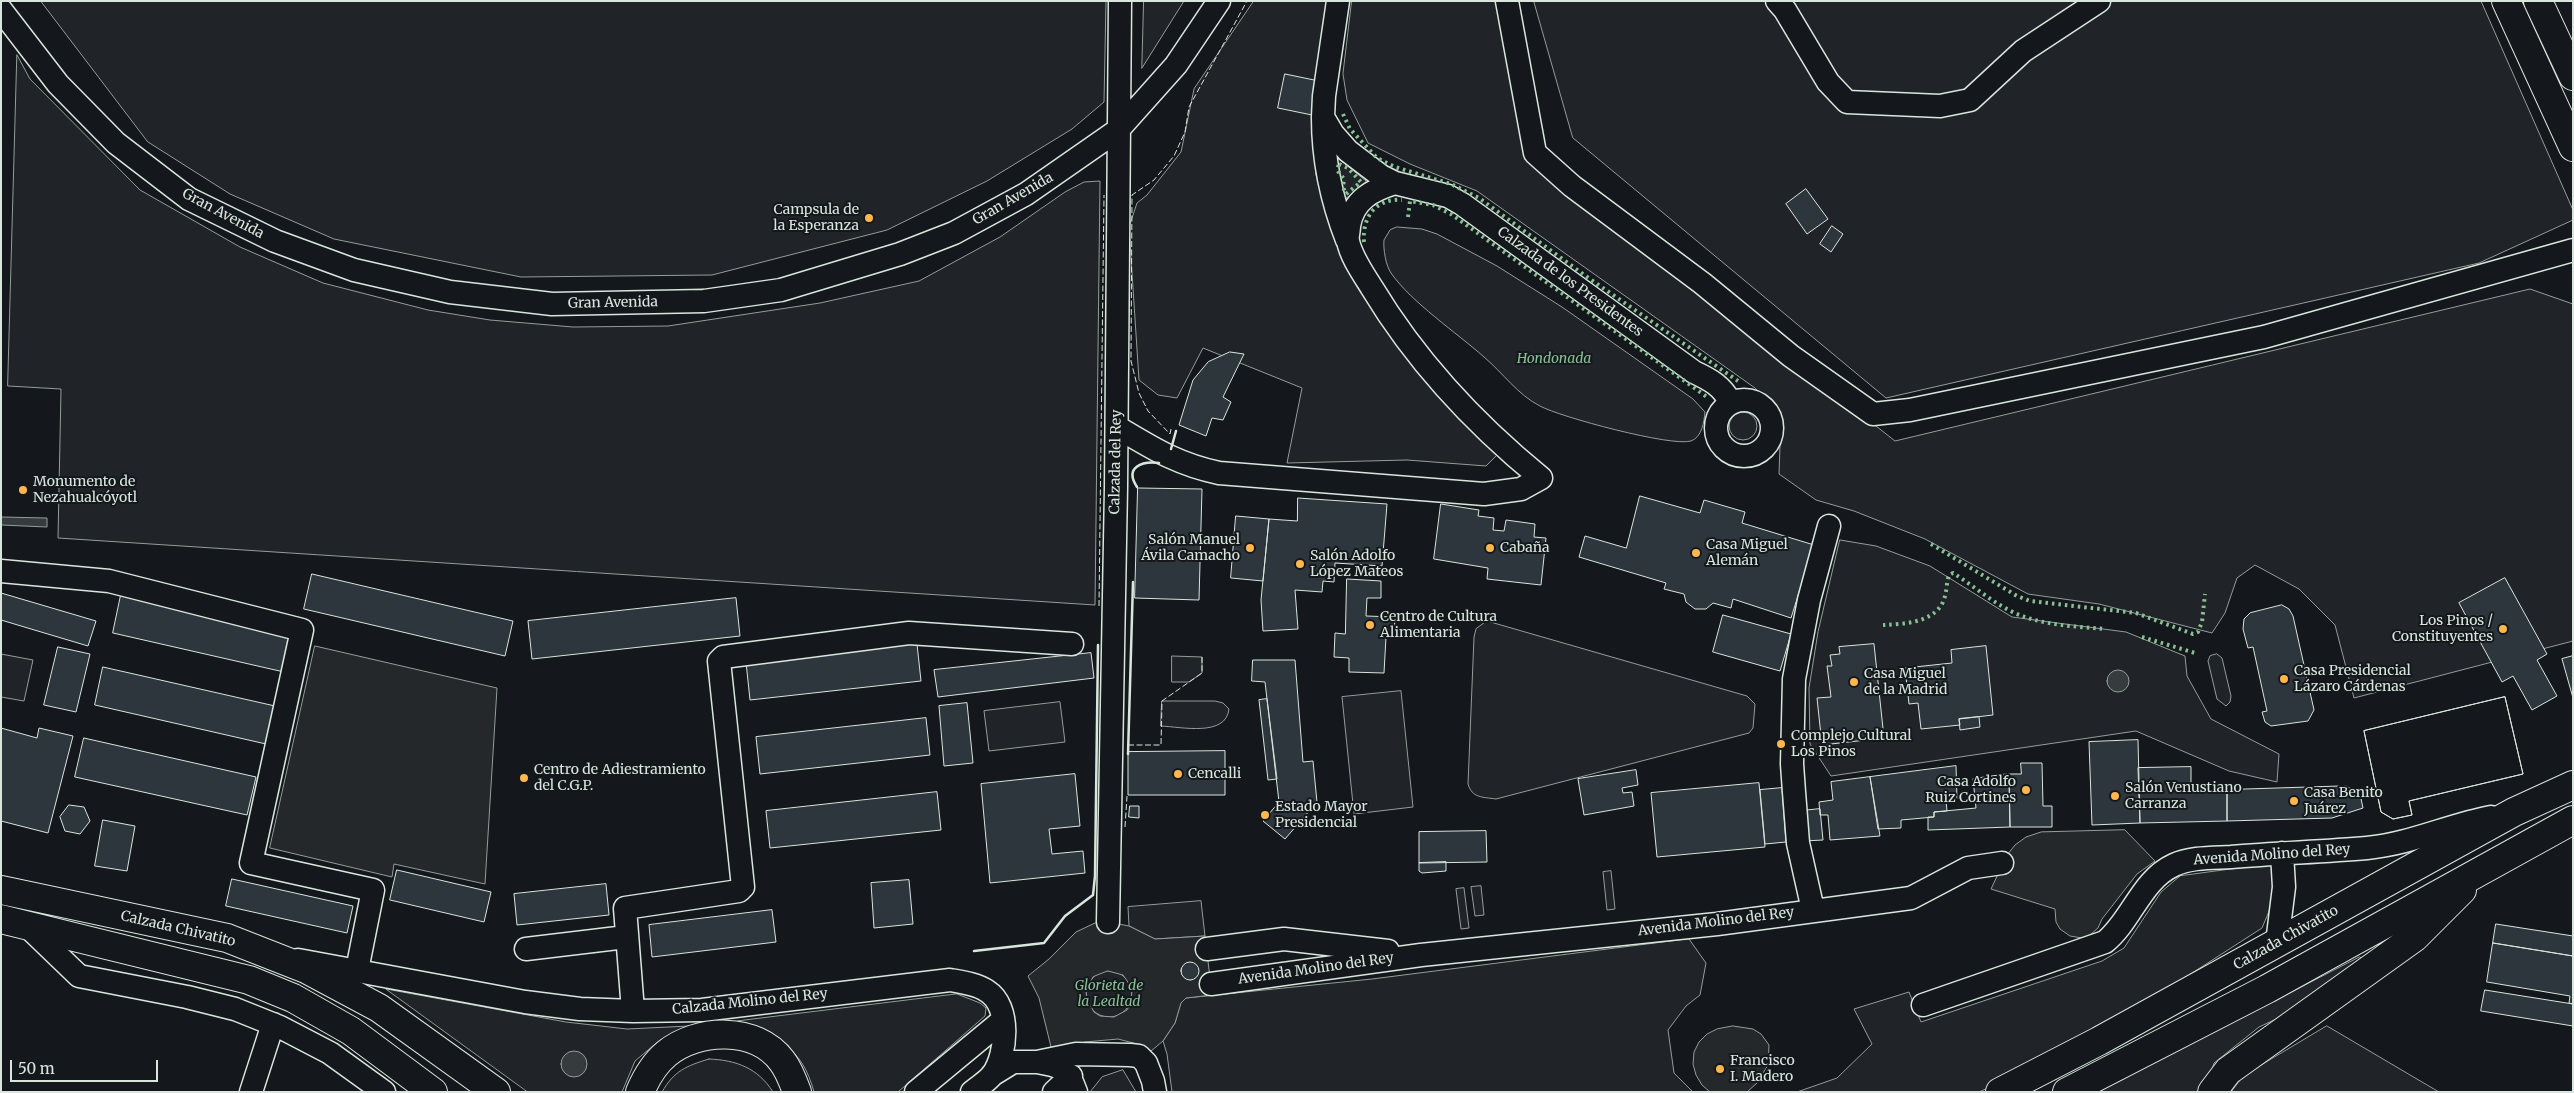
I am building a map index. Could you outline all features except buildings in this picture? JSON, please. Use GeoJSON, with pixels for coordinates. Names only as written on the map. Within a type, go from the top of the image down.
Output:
{"type":"FeatureCollection","features":[{"type":"Feature","properties":{"kind":"main road"},"geometry":{"type":"LineString","coordinates":[[2506,1],[2573,147]]}},
{"type":"Feature","properties":{"kind":"main road"},"geometry":{"type":"LineString","coordinates":[[2538,1],[2573,76]]}},
{"type":"Feature","properties":{"kind":"main road","name":"Calzada Chivatito"},"geometry":{"type":"LineString","coordinates":[[2000,1092],[2099,1041],[2514,812],[2573,785]]}},
{"type":"Feature","properties":{"kind":"main road"},"geometry":{"type":"LineString","coordinates":[[2066,1092],[2267,989],[2573,820]]}},
{"type":"Feature","properties":{"kind":"main road"},"geometry":{"type":"LineString","coordinates":[[2212,1090],[2228,1071],[2415,937],[2450,904],[2476,873]]}},
{"type":"Feature","properties":{"kind":"main road","name":"Calzada Chivatito"},"geometry":{"type":"LineString","coordinates":[[1,890],[226,938],[272,955],[306,969],[379,1008],[496,1092]]}},
{"type":"Feature","properties":{"kind":"main road"},"geometry":{"type":"LineString","coordinates":[[13,922],[249,980],[293,998],[351,1031],[433,1092]]}},
{"type":"Feature","properties":{"kind":"main road"},"geometry":{"type":"LineString","coordinates":[[640,1092],[655,1065],[680,1045],[694,1039],[726,1035],[749,1040],[768,1049],[781,1059],[792,1076],[797,1092]]}},
{"type":"Feature","properties":{"kind":"street","name":"Calzada del Rey"},"geometry":{"type":"LineString","coordinates":[[1108,922],[1117,427],[1120,1]]}},
{"type":"Feature","properties":{"kind":"street","name":"Gran Avenida"},"geometry":{"type":"LineString","coordinates":[[1,10],[58,84],[116,143],[188,199],[275,241],[354,270],[450,292],[552,304],[704,301],[781,290],[900,254],[954,233],[1026,194],[1118,130],[1176,65],[1219,1]]}},
{"type":"Feature","properties":{"kind":"street"},"geometry":{"type":"LineString","coordinates":[[1117,427],[1176,461],[1190,467],[1219,473],[1484,494],[1521,489],[1542,478],[1481,423],[1428,367],[1388,314],[1363,273],[1347,241],[1329,188],[1325,161],[1324,96],[1338,1]]}},
{"type":"Feature","properties":{"kind":"street"},"geometry":{"type":"LineString","coordinates":[[1507,1],[1535,153],[1572,186],[1702,283],[1791,356],[1873,414],[1910,410],[2264,337],[2573,250]]}},
{"type":"Feature","properties":{"kind":"street"},"geometry":{"type":"LineString","coordinates":[[1776,1],[1785,10],[1828,82],[1847,102],[1940,106],[1970,100],[2023,51],[2099,1]]}},
{"type":"Feature","properties":{"kind":"street","name":"Calzada de los Presidentes"},"geometry":{"type":"LineString","coordinates":[[1324,116],[1333,134],[1348,151],[1366,166],[1396,183],[1429,190],[1462,204],[1694,372],[1714,382],[1724,390],[1731,404]]}},
{"type":"Feature","properties":{"kind":"street"},"geometry":{"type":"LineString","coordinates":[[1347,241],[1350,219],[1356,204],[1374,191],[1396,183]]}},
{"type":"Feature","properties":{"kind":"street"},"geometry":{"type":"LineString","coordinates":[[1812,910],[1798,843],[1794,792],[1792,764],[1794,679],[1809,600],[1829,526]]}},
{"type":"Feature","properties":{"kind":"street"},"geometry":{"type":"LineString","coordinates":[[1,571],[109,581],[302,630],[251,863],[373,890],[357,970]]}},
{"type":"Feature","properties":{"kind":"street"},"geometry":{"type":"LineString","coordinates":[[633,1011],[626,937],[626,908],[739,891],[743,887],[719,661],[723,657],[909,633],[1072,644]]}},
{"type":"Feature","properties":{"kind":"street","name":"Avenida Molino del Rey"},"geometry":{"type":"LineString","coordinates":[[1923,1005],[2104,942],[2115,934],[2143,892],[2158,875],[2175,864],[2206,858],[2386,845],[2425,837],[2478,820],[2514,812]]}},
{"type":"Feature","properties":{"kind":"street"},"geometry":{"type":"LineString","coordinates":[[2277,943],[2284,887],[2282,853]]}},
{"type":"Feature","properties":{"kind":"street","name":"Avenida Molino del Rey"},"geometry":{"type":"LineString","coordinates":[[1211,984],[1421,955],[1717,924],[1911,898],[1968,868],[2002,863]]}},
{"type":"Feature","properties":{"kind":"street"},"geometry":{"type":"LineString","coordinates":[[13,922],[79,976],[187,997],[235,1009],[273,1024],[330,1053],[384,1092]]}},
{"type":"Feature","properties":{"kind":"street"},"geometry":{"type":"LineString","coordinates":[[526,949],[626,937]]}},
{"type":"Feature","properties":{"kind":"street","name":"Avenida Molino del Rey"},"geometry":{"type":"LineString","coordinates":[[1207,949],[1284,938],[1421,955]]}},
{"type":"Feature","properties":{"kind":"street","name":"Calzada Molino del Rey"},"geometry":{"type":"LineString","coordinates":[[272,955],[525,1002],[580,1009],[633,1011],[702,1010],[950,980],[968,984],[988,992],[997,1002],[1003,1020]]}},
{"type":"Feature","properties":{"kind":"street"},"geometry":{"type":"LineString","coordinates":[[992,1075],[1000,1061],[1003,1048],[1003,1020]]}},
{"type":"Feature","properties":{"kind":"street"},"geometry":{"type":"LineString","coordinates":[[916,1092],[1003,1020]]}},
{"type":"Feature","properties":{"kind":"street"},"geometry":{"type":"LineString","coordinates":[[251,1092],[273,1024]]}},
{"type":"Feature","properties":{"kind":"street"},"geometry":{"type":"LineString","coordinates":[[972,1092],[992,1075],[1013,1062],[1037,1062],[1076,1054],[1139,1056],[1146,1063],[1155,1092]]}},
{"type":"Feature","properties":{"kind":"street"},"geometry":{"type":"LineString","coordinates":[[1037,1062],[1058,1067],[1074,1084],[1054,1092]]}},
{"type":"Feature","properties":{"kind":"green space"},"geometry":{"type":"Polygon","coordinates":[[[41,1],[1106,1],[1104,102],[1072,129],[987,181],[887,230],[712,275],[521,277],[334,239],[230,194],[148,142],[41,1]]]}},
{"type":"Feature","properties":{"kind":"green space"},"geometry":{"type":"Polygon","coordinates":[[[1144,1],[1184,1],[1142,68],[1144,1]]]}},
{"type":"Feature","properties":{"kind":"green space"},"geometry":{"type":"Polygon","coordinates":[[[1254,1],[1331,1],[1313,127],[1316,175],[1369,305],[1424,380],[1498,454],[1486,466],[1407,460],[1287,463],[1302,388],[1203,348],[1177,398],[1158,395],[1139,380],[1129,227],[1137,203],[1147,195],[1181,152],[1194,89],[1254,1]]]}},
{"type":"Feature","properties":{"kind":"green space"},"geometry":{"type":"Polygon","coordinates":[[[1352,1],[1504,1],[1529,152],[1895,441],[2530,289],[2573,304],[2573,641],[2354,698],[2335,625],[2299,589],[2255,565],[2237,578],[2225,613],[2212,633],[2099,604],[2028,594],[1925,539],[1854,511],[1816,500],[1779,474],[1781,416],[1755,388],[1477,191],[1410,164],[1368,143],[1347,100],[1343,74],[1352,1]]]}},
{"type":"Feature","properties":{"kind":"green space"},"geometry":{"type":"Polygon","coordinates":[[[1534,1],[2481,1],[2573,210],[2573,220],[2479,263],[1886,398],[1573,138],[1534,1]]]}},
{"type":"Feature","properties":{"kind":"green space"},"geometry":{"type":"Polygon","coordinates":[[[17,55],[30,79],[140,190],[240,247],[323,283],[428,310],[490,320],[573,327],[668,326],[820,303],[919,281],[1000,237],[1065,192],[1084,182],[1100,181],[1095,605],[58,538],[61,389],[8,386],[17,55]]]}},
{"type":"Feature","properties":{"kind":"green space"},"geometry":{"type":"Polygon","coordinates":[[[1339,159],[1366,181],[1365,186],[1343,200],[1334,161],[1339,159]]]}},
{"type":"Feature","properties":{"kind":"green space","name":"Hondonada"},"geometry":{"type":"Polygon","coordinates":[[[1397,227],[1422,229],[1437,234],[1497,266],[1562,307],[1693,399],[1705,412],[1703,425],[1698,436],[1691,441],[1662,440],[1569,417],[1551,411],[1532,401],[1491,363],[1422,306],[1391,273],[1385,257],[1384,240],[1390,230],[1397,227]]]}},
{"type":"Feature","properties":{"kind":"green space"},"geometry":{"type":"Polygon","coordinates":[[[1743,412],[1753,416],[1757,426],[1753,436],[1743,440],[1733,436],[1729,426],[1733,416],[1743,412]]]}},
{"type":"Feature","properties":{"kind":"green space"},"geometry":{"type":"Polygon","coordinates":[[[1840,540],[1876,546],[1930,566],[2012,617],[2126,632],[2185,656],[2187,676],[2211,719],[2279,754],[2277,782],[2229,771],[2136,731],[1831,776],[1810,744],[1809,688],[1818,632],[1840,540]]]}},
{"type":"Feature","properties":{"kind":"green space"},"geometry":{"type":"Polygon","coordinates":[[[1487,621],[1747,696],[1755,704],[1753,728],[1749,733],[1496,799],[1478,796],[1472,792],[1468,784],[1474,637],[1476,629],[1487,621]]]}},
{"type":"Feature","properties":{"kind":"green space"},"geometry":{"type":"Polygon","coordinates":[[[1,654],[33,660],[24,701],[1,697],[1,654]]]}},
{"type":"Feature","properties":{"kind":"green space"},"geometry":{"type":"Polygon","coordinates":[[[2217,654],[2222,658],[2231,696],[2230,702],[2226,706],[2217,699],[2208,661],[2210,656],[2217,654]]]}},
{"type":"Feature","properties":{"kind":"green space"},"geometry":{"type":"Polygon","coordinates":[[[1172,656],[1202,657],[1202,673],[1189,682],[1172,682],[1172,656]]]}},
{"type":"Feature","properties":{"kind":"green space"},"geometry":{"type":"Polygon","coordinates":[[[1401,691],[1413,807],[1354,814],[1342,697],[1401,691]]]}},
{"type":"Feature","properties":{"kind":"green space"},"geometry":{"type":"Polygon","coordinates":[[[1162,701],[1215,701],[1223,703],[1229,709],[1226,718],[1220,724],[1212,727],[1161,726],[1162,701]]]}},
{"type":"Feature","properties":{"kind":"green space"},"geometry":{"type":"Polygon","coordinates":[[[1060,702],[1065,742],[989,751],[984,711],[1060,702]]]}},
{"type":"Feature","properties":{"kind":"green space"},"geometry":{"type":"Polygon","coordinates":[[[2278,863],[2275,897],[2262,928],[2127,1015],[2014,1076],[1979,1092],[1797,1092],[1837,1078],[1872,1044],[1854,1009],[1909,992],[1921,1022],[2102,961],[2124,948],[2161,892],[2180,876],[2278,863]]]}},
{"type":"Feature","properties":{"kind":"green space"},"geometry":{"type":"Polygon","coordinates":[[[1611,871],[1615,909],[1607,910],[1603,872],[1611,871]]]}},
{"type":"Feature","properties":{"kind":"green space"},"geometry":{"type":"Polygon","coordinates":[[[1481,886],[1484,915],[1475,916],[1471,887],[1481,886]]]}},
{"type":"Feature","properties":{"kind":"green space"},"geometry":{"type":"Polygon","coordinates":[[[1464,888],[1469,928],[1461,929],[1456,889],[1464,888]]]}},
{"type":"Feature","properties":{"kind":"green space"},"geometry":{"type":"Polygon","coordinates":[[[1201,901],[1205,936],[1155,939],[1129,926],[1128,907],[1201,901]]]}},
{"type":"Feature","properties":{"kind":"green space"},"geometry":{"type":"Polygon","coordinates":[[[1689,939],[1706,963],[1700,995],[1686,1006],[1668,1030],[1674,1073],[1693,1092],[1172,1092],[1167,1054],[1163,1041],[1175,1023],[1181,1002],[1186,998],[1372,979],[1689,939]]]}},
{"type":"Feature","properties":{"kind":"green space"},"geometry":{"type":"Polygon","coordinates":[[[2360,957],[2364,960],[2302,1007],[2259,1027],[2214,1063],[2205,1092],[2098,1092],[2360,957]]]}},
{"type":"Feature","properties":{"kind":"green space","name":"Glorieta de la Lealtad"},"geometry":{"type":"Polygon","coordinates":[[[1104,971],[1114,971],[1128,981],[1132,994],[1128,1007],[1122,1013],[1114,1017],[1104,1017],[1090,1007],[1086,999],[1086,989],[1096,975],[1104,971]]]}},
{"type":"Feature","properties":{"kind":"green space"},"geometry":{"type":"Polygon","coordinates":[[[386,989],[566,1022],[627,1029],[689,1026],[660,1040],[635,1061],[622,1092],[528,1092],[386,989]]]}},
{"type":"Feature","properties":{"kind":"green space"},"geometry":{"type":"Polygon","coordinates":[[[957,994],[980,1003],[986,1008],[985,1016],[898,1092],[814,1092],[803,1064],[795,1054],[776,1039],[738,1021],[957,994]]]}},
{"type":"Feature","properties":{"kind":"green space"},"geometry":{"type":"Polygon","coordinates":[[[2327,1026],[2439,1092],[2231,1092],[2243,1076],[2327,1026]]]}},
{"type":"Feature","properties":{"kind":"green space"},"geometry":{"type":"Polygon","coordinates":[[[709,1059],[728,1061],[753,1071],[773,1092],[662,1092],[671,1079],[681,1070],[709,1059]]]}},
{"type":"Feature","properties":{"kind":"green space"},"geometry":{"type":"Polygon","coordinates":[[[1123,1070],[1136,1092],[1090,1092],[1102,1077],[1123,1070]]]}},
{"type":"Feature","properties":{"kind":"shaded area"},"geometry":{"type":"Polygon","coordinates":[[[1,517],[47,518],[47,527],[1,525],[1,517]]]}},
{"type":"Feature","properties":{"kind":"shaded area"},"geometry":{"type":"Polygon","coordinates":[[[315,646],[497,688],[485,884],[394,864],[392,877],[270,848],[315,646]]]}},
{"type":"Feature","properties":{"kind":"shaded area"},"geometry":{"type":"Polygon","coordinates":[[[2118,670],[2126,673],[2129,681],[2126,689],[2118,692],[2110,689],[2107,681],[2110,673],[2118,670]]]}},
{"type":"Feature","properties":{"kind":"shaded area"},"geometry":{"type":"Polygon","coordinates":[[[2125,830],[2155,861],[2137,874],[2102,919],[2098,928],[2090,935],[2082,938],[2070,936],[2060,929],[2056,922],[2055,909],[1991,889],[2007,855],[2015,845],[2026,837],[2041,832],[2125,830]]]}},
{"type":"Feature","properties":{"kind":"shaded area","name":"Glorieta de la Lealtad"},"geometry":{"type":"Polygon","coordinates":[[[1108,922],[1129,926],[1155,939],[1205,936],[1212,995],[1186,998],[1181,1003],[1175,1023],[1163,1041],[1151,1051],[1141,1045],[1118,1039],[1085,1042],[1052,1051],[1039,998],[1028,976],[1049,959],[1076,932],[1095,923],[1108,922]],[[1187,963],[1181,969],[1182,975],[1191,980],[1196,977],[1198,969],[1193,963],[1187,963]],[[1108,971],[1093,977],[1086,991],[1087,999],[1094,1012],[1100,1016],[1114,1017],[1127,1010],[1131,1003],[1132,988],[1123,975],[1108,971]]]}},
{"type":"Feature","properties":{"kind":"shaded area"},"geometry":{"type":"Polygon","coordinates":[[[1733,1026],[1753,1029],[1761,1034],[1769,1045],[1768,1065],[1757,1083],[1747,1092],[1710,1092],[1702,1085],[1696,1075],[1693,1064],[1694,1052],[1699,1042],[1707,1034],[1717,1029],[1733,1026]]]}},
{"type":"Feature","properties":{"kind":"shaded area"},"geometry":{"type":"Polygon","coordinates":[[[574,1051],[583,1055],[587,1064],[583,1073],[574,1077],[565,1073],[561,1064],[565,1055],[574,1051]]]}},
{"type":"Feature","properties":{"kind":"hedge"},"geometry":{"type":"LineString","coordinates":[[1343,114],[1350,129],[1377,158],[1395,167],[1451,184],[1479,198],[1587,277],[1738,381]]}},
{"type":"Feature","properties":{"kind":"hedge"},"geometry":{"type":"LineString","coordinates":[[1339,164],[1348,168],[1361,182],[1346,194],[1343,187],[1344,179],[1337,170],[1339,164]]}},
{"type":"Feature","properties":{"kind":"hedge"},"geometry":{"type":"LineString","coordinates":[[1364,242],[1365,225],[1372,211],[1385,202],[1402,200]]}},
{"type":"Feature","properties":{"kind":"hedge"},"geometry":{"type":"LineString","coordinates":[[1408,217],[1410,201],[1433,205],[1451,214],[1707,397]]}},
{"type":"Feature","properties":{"kind":"hedge"},"geometry":{"type":"LineString","coordinates":[[1931,544],[2017,596],[2030,601],[2136,613],[2193,634],[2198,632],[2202,622],[2205,594]]}},
{"type":"Feature","properties":{"kind":"hedge"},"geometry":{"type":"LineString","coordinates":[[1883,625],[1917,621],[1932,614],[1943,602],[1949,575],[1953,573],[2016,614],[2053,624],[2104,629]]}},
{"type":"Feature","properties":{"kind":"hedge"},"geometry":{"type":"LineString","coordinates":[[2142,637],[2195,653]]}},
{"type":"Feature","properties":{"kind":"fence"},"geometry":{"type":"LineString","coordinates":[[1171,429],[1170,434],[1148,411],[1139,393],[1131,361],[1132,195],[1154,180],[1174,156],[1185,132],[1189,107],[1247,1]]}},
{"type":"Feature","properties":{"kind":"fence"},"geometry":{"type":"LineString","coordinates":[[1099,606],[1104,195]]}},
{"type":"Feature","properties":{"kind":"fence"},"geometry":{"type":"LineString","coordinates":[[1128,745],[1161,745],[1162,701],[1202,673],[1202,657]]}},
{"type":"Feature","properties":{"kind":"fence"},"geometry":{"type":"LineString","coordinates":[[1125,827],[1127,796]]}},
{"type":"Feature","properties":{"kind":"wall"},"geometry":{"type":"LineString","coordinates":[[1171,449],[1176,431]]}},
{"type":"Feature","properties":{"kind":"wall"},"geometry":{"type":"LineString","coordinates":[[1137,487],[1133,475],[1134,470],[1141,464],[1159,463]]}},
{"type":"Feature","properties":{"kind":"wall"},"geometry":{"type":"LineString","coordinates":[[1128,754],[1133,582]]}},
{"type":"Feature","properties":{"kind":"wall"},"geometry":{"type":"LineString","coordinates":[[974,951],[1044,943],[1065,916],[1093,895],[1095,876],[1098,645]]}},
{"type":"Feature","properties":{"kind":"place","name":"Campsula de la Esperanza"},"geometry":{"type":"Point","coordinates":[869,218]}},
{"type":"Feature","properties":{"kind":"place","name":"Monumento de Nezahualcóyotl"},"geometry":{"type":"Point","coordinates":[23,490]}},
{"type":"Feature","properties":{"kind":"place","name":"Salón Manuel Ávila Camacho"},"geometry":{"type":"Point","coordinates":[1250,548]}},
{"type":"Feature","properties":{"kind":"place","name":"Cabaña"},"geometry":{"type":"Point","coordinates":[1490,548]}},
{"type":"Feature","properties":{"kind":"place","name":"Casa Miguel Alemán"},"geometry":{"type":"Point","coordinates":[1696,553]}},
{"type":"Feature","properties":{"kind":"place","name":"Salón Adolfo López Mateos"},"geometry":{"type":"Point","coordinates":[1300,564]}},
{"type":"Feature","properties":{"kind":"place","name":"Centro de Cultura Alimentaria"},"geometry":{"type":"Point","coordinates":[1370,625]}},
{"type":"Feature","properties":{"kind":"place","name":"Los Pinos / Constituyentes"},"geometry":{"type":"Point","coordinates":[2503,629]}},
{"type":"Feature","properties":{"kind":"place","name":"Casa Presidencial Lázaro Cárdenas"},"geometry":{"type":"Point","coordinates":[2284,679]}},
{"type":"Feature","properties":{"kind":"place","name":"Casa Miguel de la Madrid"},"geometry":{"type":"Point","coordinates":[1854,682]}},
{"type":"Feature","properties":{"kind":"place","name":"Complejo Cultural Los Pinos"},"geometry":{"type":"Point","coordinates":[1781,744]}},
{"type":"Feature","properties":{"kind":"place","name":"Cencalli"},"geometry":{"type":"Point","coordinates":[1178,774]}},
{"type":"Feature","properties":{"kind":"place","name":"Centro de Adiestramiento del C.G.P."},"geometry":{"type":"Point","coordinates":[524,778]}},
{"type":"Feature","properties":{"kind":"place","name":"Casa Adolfo Ruiz Cortines"},"geometry":{"type":"Point","coordinates":[2026,790]}},
{"type":"Feature","properties":{"kind":"place","name":"Salón Venustiano Carranza"},"geometry":{"type":"Point","coordinates":[2115,796]}},
{"type":"Feature","properties":{"kind":"place","name":"Casa Benito Juárez"},"geometry":{"type":"Point","coordinates":[2294,801]}},
{"type":"Feature","properties":{"kind":"place","name":"Estado Mayor Presidencial"},"geometry":{"type":"Point","coordinates":[1265,815]}},
{"type":"Feature","properties":{"kind":"place","name":"Francisco I. Madero"},"geometry":{"type":"Point","coordinates":[1720,1069]}}]}
